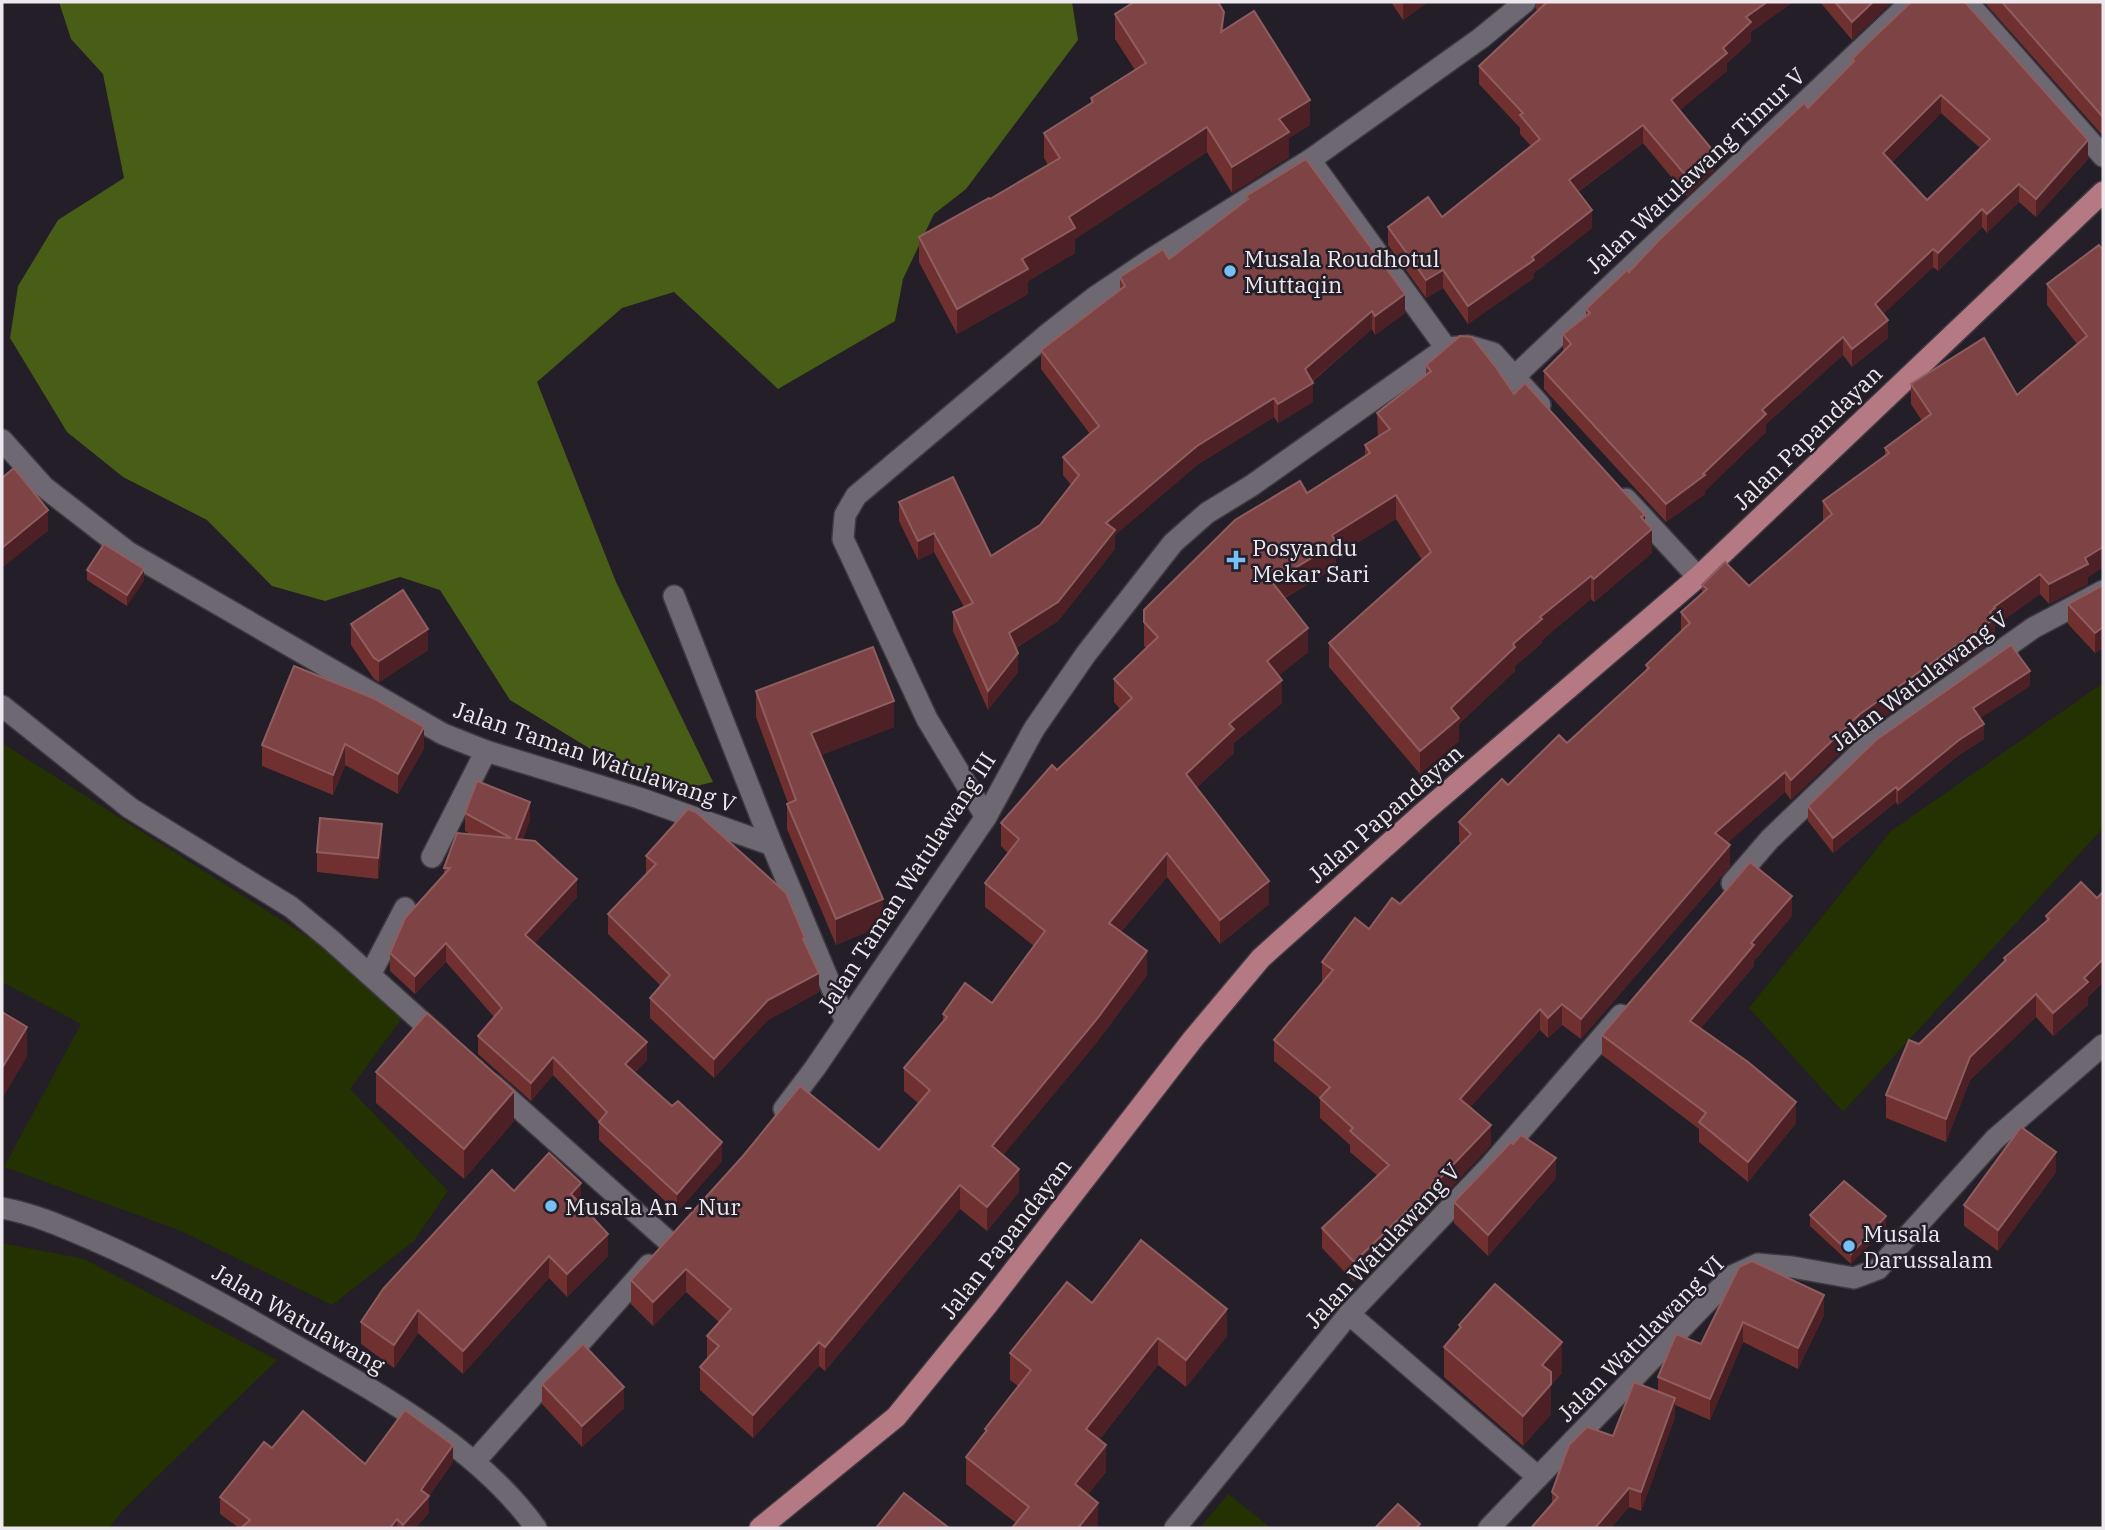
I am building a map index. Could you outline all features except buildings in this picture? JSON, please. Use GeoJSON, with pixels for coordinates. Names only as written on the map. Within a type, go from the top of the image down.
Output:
{"type":"FeatureCollection","features":[{"type":"Feature","properties":{"kind":"main road","name":"Jalan Papandayan"},"geometry":{"type":"LineString","coordinates":[[760,1528],[896,1417],[988,1304],[1193,1039],[1261,958],[1424,812],[1698,578],[2103,191]]}},
{"type":"Feature","properties":{"kind":"street"},"geometry":{"type":"LineString","coordinates":[[986,817],[927,719],[843,539],[845,515],[856,496],[1049,332],[1150,260],[1310,160],[1481,37],[1525,2]]}},
{"type":"Feature","properties":{"kind":"street","name":"Jalan Watulawang Timur V"},"geometry":{"type":"LineString","coordinates":[[1514,377],[1911,2]]}},
{"type":"Feature","properties":{"kind":"street"},"geometry":{"type":"LineString","coordinates":[[1967,2],[2103,156]]}},
{"type":"Feature","properties":{"kind":"street"},"geometry":{"type":"LineString","coordinates":[[1310,160],[1446,348],[1469,346],[1493,353],[1551,417]]}},
{"type":"Feature","properties":{"kind":"street","name":"Jalan Taman Watulawang III"},"geometry":{"type":"LineString","coordinates":[[773,1123],[815,1068],[986,817],[1034,729],[1086,654],[1173,543],[1207,513],[1251,486],[1446,348]]}},
{"type":"Feature","properties":{"kind":"street","name":"Jalan Taman Watulawang V"},"geometry":{"type":"LineString","coordinates":[[2,440],[44,487],[128,552],[443,734],[486,751],[639,798],[772,845]]}},
{"type":"Feature","properties":{"kind":"street"},"geometry":{"type":"LineString","coordinates":[[1615,487],[1698,578]]}},
{"type":"Feature","properties":{"kind":"street","name":"Jalan Watulawang V"},"geometry":{"type":"LineString","coordinates":[[1716,902],[1770,839],[1868,745],[2033,628],[2103,591]]}},
{"type":"Feature","properties":{"kind":"street"},"geometry":{"type":"LineString","coordinates":[[674,596],[772,845],[846,1023]]}},
{"type":"Feature","properties":{"kind":"street"},"geometry":{"type":"LineString","coordinates":[[2,706],[130,808],[291,907],[452,1049]]}},
{"type":"Feature","properties":{"kind":"street"},"geometry":{"type":"LineString","coordinates":[[432,857],[486,751]]}},
{"type":"Feature","properties":{"kind":"street"},"geometry":{"type":"LineString","coordinates":[[370,975],[405,908]]}},
{"type":"Feature","properties":{"kind":"street","name":"Jalan Watulawang V"},"geometry":{"type":"LineString","coordinates":[[1175,1528],[1349,1314],[1491,1165],[1635,998]]}},
{"type":"Feature","properties":{"kind":"street","name":"Jalan Watulawang VI"},"geometry":{"type":"LineString","coordinates":[[1489,1528],[1732,1276],[1758,1264],[1854,1278],[1878,1269],[1995,1139],[2103,1045]]}},
{"type":"Feature","properties":{"kind":"street"},"geometry":{"type":"LineString","coordinates":[[473,1067],[669,1242]]}},
{"type":"Feature","properties":{"kind":"street","name":"Jalan Watulawang"},"geometry":{"type":"LineString","coordinates":[[2,1208],[53,1222],[139,1259],[202,1291],[371,1388],[475,1461],[524,1511],[536,1528]]}},
{"type":"Feature","properties":{"kind":"street"},"geometry":{"type":"LineString","coordinates":[[475,1461],[686,1223]]}},
{"type":"Feature","properties":{"kind":"street"},"geometry":{"type":"LineString","coordinates":[[1349,1314],[1538,1477]]}},
{"type":"Feature","properties":{"kind":"green space"},"geometry":{"type":"Polygon","coordinates":[[[59,2],[1072,2],[1078,40],[966,189],[934,214],[903,279],[895,321],[778,389],[674,292],[622,308],[537,382],[616,582],[713,782],[688,788],[620,767],[510,700],[440,590],[400,577],[325,601],[272,586],[207,520],[123,477],[67,432],[10,338],[18,286],[58,220],[124,178],[103,74],[71,39],[59,2]]]}},
{"type":"Feature","properties":{"kind":"green space"},"geometry":{"type":"Polygon","coordinates":[[[2103,683],[2103,828],[1843,1112],[1749,1008],[1891,831],[2103,683]]]}},
{"type":"Feature","properties":{"kind":"green space"},"geometry":{"type":"Polygon","coordinates":[[[2,743],[324,947],[405,1014],[350,1089],[448,1191],[414,1241],[332,1305],[179,1230],[4,1167],[81,1024],[2,982],[2,743]]]}},
{"type":"Feature","properties":{"kind":"green space"},"geometry":{"type":"Polygon","coordinates":[[[2,1243],[84,1259],[277,1360],[124,1509],[109,1528],[2,1528],[2,1243]]]}},
{"type":"Feature","properties":{"kind":"green space"},"geometry":{"type":"Polygon","coordinates":[[[1228,1494],[1271,1528],[1200,1528],[1228,1494]]]}},
{"type":"Feature","properties":{"kind":"place","name":"Musala Roudhotul Muttaqin"},"geometry":{"type":"Point","coordinates":[1230,271]}},
{"type":"Feature","properties":{"kind":"place","name":"Posyandu Mekar Sari"},"geometry":{"type":"Point","coordinates":[1236,560]}},
{"type":"Feature","properties":{"kind":"place","name":"Musala An - Nur"},"geometry":{"type":"Point","coordinates":[551,1206]}},
{"type":"Feature","properties":{"kind":"place","name":"Musala Darussalam"},"geometry":{"type":"Point","coordinates":[1849,1246]}}]}
